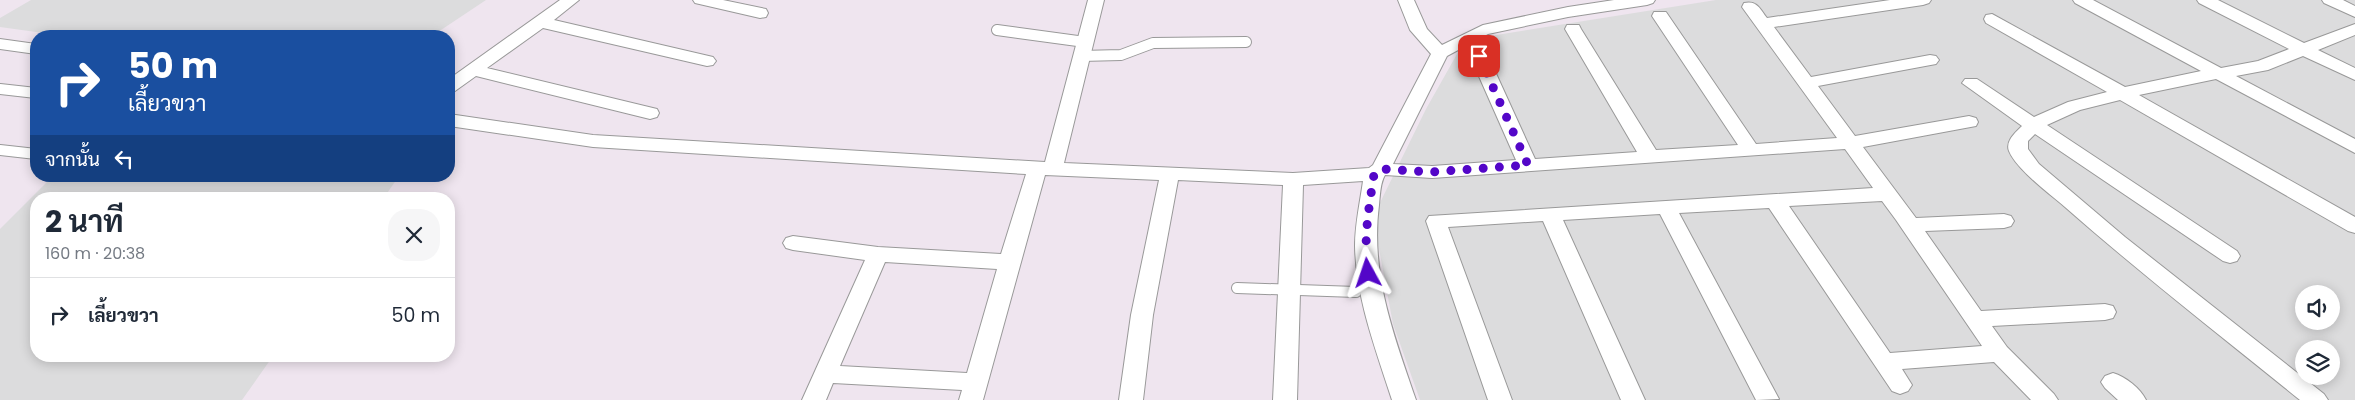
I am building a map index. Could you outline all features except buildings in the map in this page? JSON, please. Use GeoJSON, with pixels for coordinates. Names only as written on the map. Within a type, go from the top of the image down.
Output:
{"type":"FeatureCollection","features":[{"type":"Feature","properties":{"kind":"street"},"geometry":{"type":"LineString","coordinates":[[455,83],[570,0]]}},
{"type":"Feature","properties":{"kind":"street"},"geometry":{"type":"LineString","coordinates":[[701,0],[760,13]]}},
{"type":"Feature","properties":{"kind":"street"},"geometry":{"type":"LineString","coordinates":[[825,374],[974,391],[1009,262],[1045,169],[1083,49],[1096,0]]}},
{"type":"Feature","properties":{"kind":"street"},"geometry":{"type":"LineString","coordinates":[[1406,0],[1414,23],[1428,42],[1440,53]]}},
{"type":"Feature","properties":{"kind":"street"},"geometry":{"type":"LineString","coordinates":[[1404,400],[1370,292],[1365,254],[1366,231],[1378,172],[1440,53],[1483,30],[1568,12],[1648,0]]}},
{"type":"Feature","properties":{"kind":"street"},"geometry":{"type":"LineString","coordinates":[[1763,24],[1923,0]]}},
{"type":"Feature","properties":{"kind":"street"},"geometry":{"type":"LineString","coordinates":[[2081,0],[2355,147]]}},
{"type":"Feature","properties":{"kind":"street"},"geometry":{"type":"LineString","coordinates":[[2205,0],[2355,75]]}},
{"type":"Feature","properties":{"kind":"street"},"geometry":{"type":"LineString","coordinates":[[2330,0],[2355,12]]}},
{"type":"Feature","properties":{"kind":"street"},"geometry":{"type":"LineString","coordinates":[[1750,7],[1911,225],[1999,353],[2046,400]]}},
{"type":"Feature","properties":{"kind":"street"},"geometry":{"type":"LineString","coordinates":[[1660,16],[1752,150]]}},
{"type":"Feature","properties":{"kind":"street"},"geometry":{"type":"LineString","coordinates":[[1992,19],[2355,226]]}},
{"type":"Feature","properties":{"kind":"street"},"geometry":{"type":"LineString","coordinates":[[540,22],[707,61]]}},
{"type":"Feature","properties":{"kind":"street"},"geometry":{"type":"LineString","coordinates":[[1573,29],[1650,157]]}},
{"type":"Feature","properties":{"kind":"street"},"geometry":{"type":"LineString","coordinates":[[2316,400],[2118,242],[2032,168],[2018,150],[2019,140],[2034,124],[2074,106],[2164,82],[2262,66],[2355,29]]}},
{"type":"Feature","properties":{"kind":"street"},"geometry":{"type":"LineString","coordinates":[[0,44],[30,47]]}},
{"type":"Feature","properties":{"kind":"street"},"geometry":{"type":"LineString","coordinates":[[1479,56],[1528,165]]}},
{"type":"Feature","properties":{"kind":"street"},"geometry":{"type":"LineString","coordinates":[[1806,83],[1930,60]]}},
{"type":"Feature","properties":{"kind":"street"},"geometry":{"type":"LineString","coordinates":[[472,70],[650,114]]}},
{"type":"Feature","properties":{"kind":"street"},"geometry":{"type":"LineString","coordinates":[[1971,83],[2230,256]]}},
{"type":"Feature","properties":{"kind":"street"},"geometry":{"type":"LineString","coordinates":[[455,121],[546,136],[593,140],[1045,169],[1293,179],[1378,172],[1432,172],[1851,143],[1969,122]]}},
{"type":"Feature","properties":{"kind":"street"},"geometry":{"type":"LineString","coordinates":[[1131,400],[1133,376],[1146,300],[1170,173]]}},
{"type":"Feature","properties":{"kind":"street"},"geometry":{"type":"LineString","coordinates":[[1285,400],[1293,179]]}},
{"type":"Feature","properties":{"kind":"street"},"geometry":{"type":"LineString","coordinates":[[1500,400],[1436,221],[1888,194]]}},
{"type":"Feature","properties":{"kind":"street"},"geometry":{"type":"LineString","coordinates":[[1775,201],[1900,385]]}},
{"type":"Feature","properties":{"kind":"street"},"geometry":{"type":"LineString","coordinates":[[1666,207],[1767,399]]}},
{"type":"Feature","properties":{"kind":"street"},"geometry":{"type":"LineString","coordinates":[[1550,214],[1633,400]]}},
{"type":"Feature","properties":{"kind":"street"},"geometry":{"type":"LineString","coordinates":[[1911,225],[2004,221]]}},
{"type":"Feature","properties":{"kind":"street"},"geometry":{"type":"LineString","coordinates":[[793,243],[878,254],[1009,262]]}},
{"type":"Feature","properties":{"kind":"street"},"geometry":{"type":"LineString","coordinates":[[814,400],[878,254]]}},
{"type":"Feature","properties":{"kind":"street"},"geometry":{"type":"LineString","coordinates":[[1975,319],[2105,312]]}},
{"type":"Feature","properties":{"kind":"street"},"geometry":{"type":"LineString","coordinates":[[1884,362],[1999,353]]}},
{"type":"Feature","properties":{"kind":"street"},"geometry":{"type":"LineString","coordinates":[[2113,382],[2134,400]]}},
{"type":"Feature","properties":{"kind":"lane"},"geometry":{"type":"LineString","coordinates":[[997,30],[1083,49],[1122,55],[1153,43],[1246,42]]}},
{"type":"Feature","properties":{"kind":"lane"},"geometry":{"type":"LineString","coordinates":[[0,88],[30,92]]}},
{"type":"Feature","properties":{"kind":"lane"},"geometry":{"type":"LineString","coordinates":[[0,150],[30,153]]}},
{"type":"Feature","properties":{"kind":"lane"},"geometry":{"type":"LineString","coordinates":[[1237,288],[1356,292]]}},
{"type":"Feature","properties":{"kind":"shaded area"},"geometry":{"type":"Polygon","coordinates":[[[31,0],[486,0],[441,30],[30,31],[0,27],[0,18],[31,0]]]}},
{"type":"Feature","properties":{"kind":"shaded area"},"geometry":{"type":"Polygon","coordinates":[[[1716,0],[2355,0],[2355,400],[1420,400],[1393,324],[1373,217],[1426,109],[1461,47],[1471,41],[1490,36],[1716,0]]]}},
{"type":"Feature","properties":{"kind":"shaded area"},"geometry":{"type":"Polygon","coordinates":[[[47,182],[395,182],[388,192],[37,192],[47,182]]]}},
{"type":"Feature","properties":{"kind":"shaded area"},"geometry":{"type":"Polygon","coordinates":[[[30,199],[30,362],[269,362],[242,400],[0,400],[0,229],[30,199]]]}},
{"type":"Feature","properties":{"kind":"route"},"geometry":{"type":"LineString","coordinates":[[1368,273],[1365,254],[1366,223],[1374,174],[1381,169],[1432,172],[1528,165],[1479,56]]}}]}
